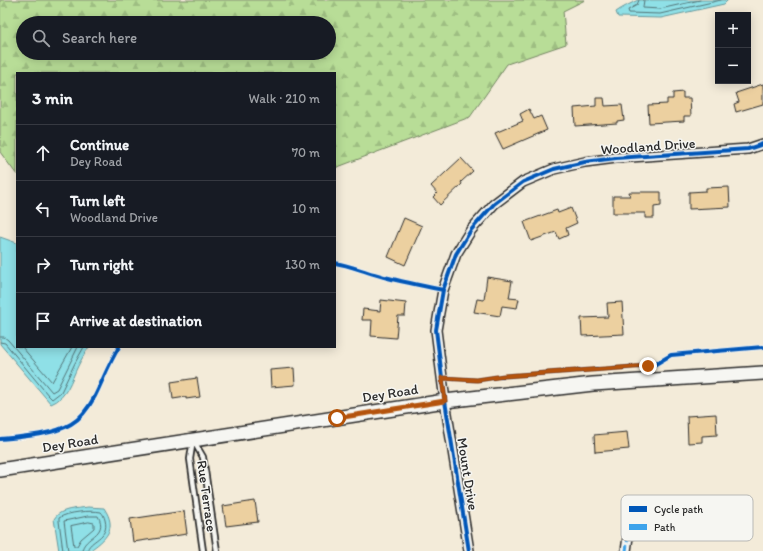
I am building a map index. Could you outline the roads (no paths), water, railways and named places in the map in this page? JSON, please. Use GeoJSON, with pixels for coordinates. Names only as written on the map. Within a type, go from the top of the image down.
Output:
{"type":"FeatureCollection","features":[{"type":"Feature","properties":{"kind":"main road","name":"Dey Road"},"geometry":{"type":"LineString","coordinates":[[0,470],[445,401],[593,384],[763,373]]}},
{"type":"Feature","properties":{"kind":"street","name":"Woodland Drive"},"geometry":{"type":"LineString","coordinates":[[445,401],[436,330],[443,290],[456,254],[471,230],[494,204],[523,182],[554,169],[585,162],[616,158],[748,149],[763,144]]}},
{"type":"Feature","properties":{"kind":"street","name":"Mount Drive"},"geometry":{"type":"LineString","coordinates":[[445,401],[469,551]]}},
{"type":"Feature","properties":{"kind":"street"},"geometry":{"type":"LineString","coordinates":[[626,551],[628,541]]}},
{"type":"Feature","properties":{"kind":"lane","name":"Rue Terrace"},"geometry":{"type":"LineString","coordinates":[[193,440],[190,459],[203,551]]}},
{"type":"Feature","properties":{"kind":"lane","name":"Rue Terrace"},"geometry":{"type":"LineString","coordinates":[[193,440],[203,457],[217,551]]}},
{"type":"Feature","properties":{"kind":"water"},"geometry":{"type":"Polygon","coordinates":[[[638,0],[728,0],[724,4],[661,18],[618,17],[616,12],[638,0]]]}},
{"type":"Feature","properties":{"kind":"water"},"geometry":{"type":"Polygon","coordinates":[[[0,237],[16,243],[16,348],[88,348],[65,393],[61,398],[51,404],[0,344],[0,237]]]}},
{"type":"Feature","properties":{"kind":"water"},"geometry":{"type":"Polygon","coordinates":[[[88,507],[104,508],[108,515],[110,528],[105,538],[89,551],[59,551],[54,519],[57,515],[64,511],[88,507]]]}}]}
